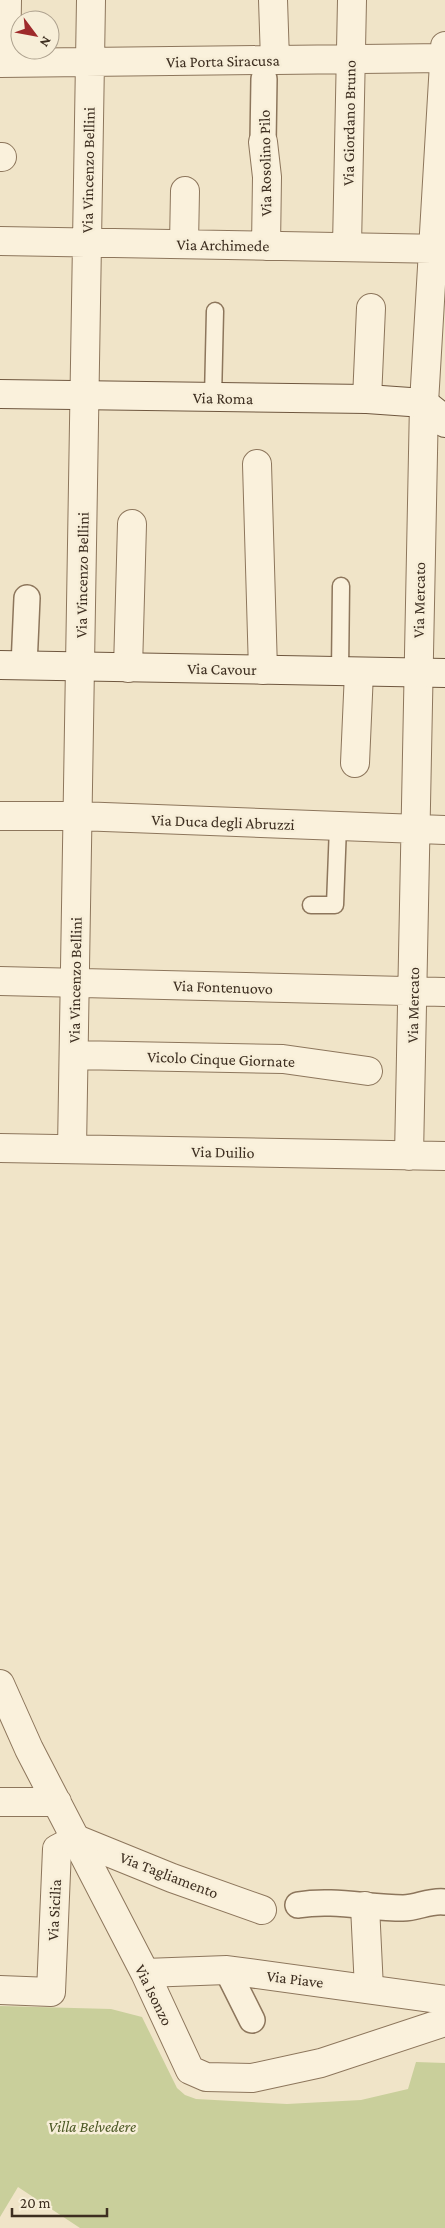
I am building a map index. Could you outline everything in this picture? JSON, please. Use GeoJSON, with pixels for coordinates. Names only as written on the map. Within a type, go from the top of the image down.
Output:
{"type":"FeatureCollection","features":[{"type":"Feature","properties":{"kind":"street"},"geometry":{"type":"LineString","coordinates":[[3,63],[6,0]]}},
{"type":"Feature","properties":{"kind":"street","name":"Via Vincenzo Bellini"},"geometry":{"type":"LineString","coordinates":[[72,1149],[91,0]]}},
{"type":"Feature","properties":{"kind":"street"},"geometry":{"type":"LineString","coordinates":[[269,70],[273,0]]}},
{"type":"Feature","properties":{"kind":"street","name":"Via Giordano Bruno"},"geometry":{"type":"LineString","coordinates":[[347,246],[352,0]]}},
{"type":"Feature","properties":{"kind":"street","name":"Via Mercato"},"geometry":{"type":"LineString","coordinates":[[409,1156],[418,673],[434,403],[445,46]]}},
{"type":"Feature","properties":{"kind":"street","name":"Via Porta Siracusa"},"geometry":{"type":"LineString","coordinates":[[3,63],[90,62],[269,70],[351,60],[445,58]]}},
{"type":"Feature","properties":{"kind":"street","name":"Via Rosolino Pilo"},"geometry":{"type":"LineString","coordinates":[[266,246],[267,177],[263,142],[269,70]]}},
{"type":"Feature","properties":{"kind":"street"},"geometry":{"type":"LineString","coordinates":[[184,244],[185,191]]}},
{"type":"Feature","properties":{"kind":"street","name":"Via Archimede"},"geometry":{"type":"LineString","coordinates":[[0,241],[439,248]]}},
{"type":"Feature","properties":{"kind":"street"},"geometry":{"type":"LineString","coordinates":[[367,399],[371,308]]}},
{"type":"Feature","properties":{"kind":"street","name":"Via Roma"},"geometry":{"type":"LineString","coordinates":[[0,394],[367,399],[434,403]]}},
{"type":"Feature","properties":{"kind":"street"},"geometry":{"type":"LineString","coordinates":[[434,403],[445,423]]}},
{"type":"Feature","properties":{"kind":"street"},"geometry":{"type":"LineString","coordinates":[[257,464],[263,670]]}},
{"type":"Feature","properties":{"kind":"street"},"geometry":{"type":"LineString","coordinates":[[128,668],[132,524]]}},
{"type":"Feature","properties":{"kind":"street"},"geometry":{"type":"LineString","coordinates":[[12,666],[27,598]]}},
{"type":"Feature","properties":{"kind":"street","name":"Via Cavour"},"geometry":{"type":"LineString","coordinates":[[12,666],[445,673]]}},
{"type":"Feature","properties":{"kind":"street"},"geometry":{"type":"LineString","coordinates":[[349,672],[355,763]]}},
{"type":"Feature","properties":{"kind":"street","name":"Via Duca degli Abruzzi"},"geometry":{"type":"LineString","coordinates":[[0,816],[78,816],[445,830]]}},
{"type":"Feature","properties":{"kind":"street","name":"Via Fontenuovo"},"geometry":{"type":"LineString","coordinates":[[0,981],[445,992]]}},
{"type":"Feature","properties":{"kind":"street","name":"Vicolo Cinque Giornate"},"geometry":{"type":"LineString","coordinates":[[74,1055],[283,1058],[368,1071]]}},
{"type":"Feature","properties":{"kind":"street","name":"Via Duilio"},"geometry":{"type":"LineString","coordinates":[[0,1148],[445,1156]]}},
{"type":"Feature","properties":{"kind":"street","name":"Via Isonzo"},"geometry":{"type":"LineString","coordinates":[[0,1684],[29,1749],[145,1973],[190,2070],[206,2078],[252,2078],[321,2063],[445,2022]]}},
{"type":"Feature","properties":{"kind":"street"},"geometry":{"type":"LineString","coordinates":[[0,1802],[56,1802]]}},
{"type":"Feature","properties":{"kind":"street","name":"Via Tagliamento"},"geometry":{"type":"LineString","coordinates":[[76,1839],[172,1878],[262,1910]]}},
{"type":"Feature","properties":{"kind":"street","name":"Via Sicilia"},"geometry":{"type":"LineString","coordinates":[[0,1990],[51,1992],[57,1849],[76,1839]]}},
{"type":"Feature","properties":{"kind":"street"},"geometry":{"type":"LineString","coordinates":[[298,1905],[318,1901],[406,1908],[433,1901],[445,1902]]}},
{"type":"Feature","properties":{"kind":"street"},"geometry":{"type":"LineString","coordinates":[[365,1906],[369,1989]]}},
{"type":"Feature","properties":{"kind":"street"},"geometry":{"type":"LineString","coordinates":[[227,1970],[252,2020]]}},
{"type":"Feature","properties":{"kind":"street","name":"Via Piave"},"geometry":{"type":"LineString","coordinates":[[145,1973],[227,1970],[445,2000]]}},
{"type":"Feature","properties":{"kind":"lane"},"geometry":{"type":"LineString","coordinates":[[213,398],[214,311]]}},
{"type":"Feature","properties":{"kind":"lane"},"geometry":{"type":"LineString","coordinates":[[341,586],[349,672]]}},
{"type":"Feature","properties":{"kind":"lane"},"geometry":{"type":"LineString","coordinates":[[311,905],[335,905],[338,826]]}},
{"type":"Feature","properties":{"kind":"green space","name":"Villa Belvedere"},"geometry":{"type":"Polygon","coordinates":[[[0,2006],[111,2009],[142,2017],[177,2088],[185,2095],[196,2099],[287,2104],[361,2100],[408,2089],[416,2062],[445,2063],[445,2228],[80,2228],[18,2187],[0,2217],[0,2006]]]}}]}
